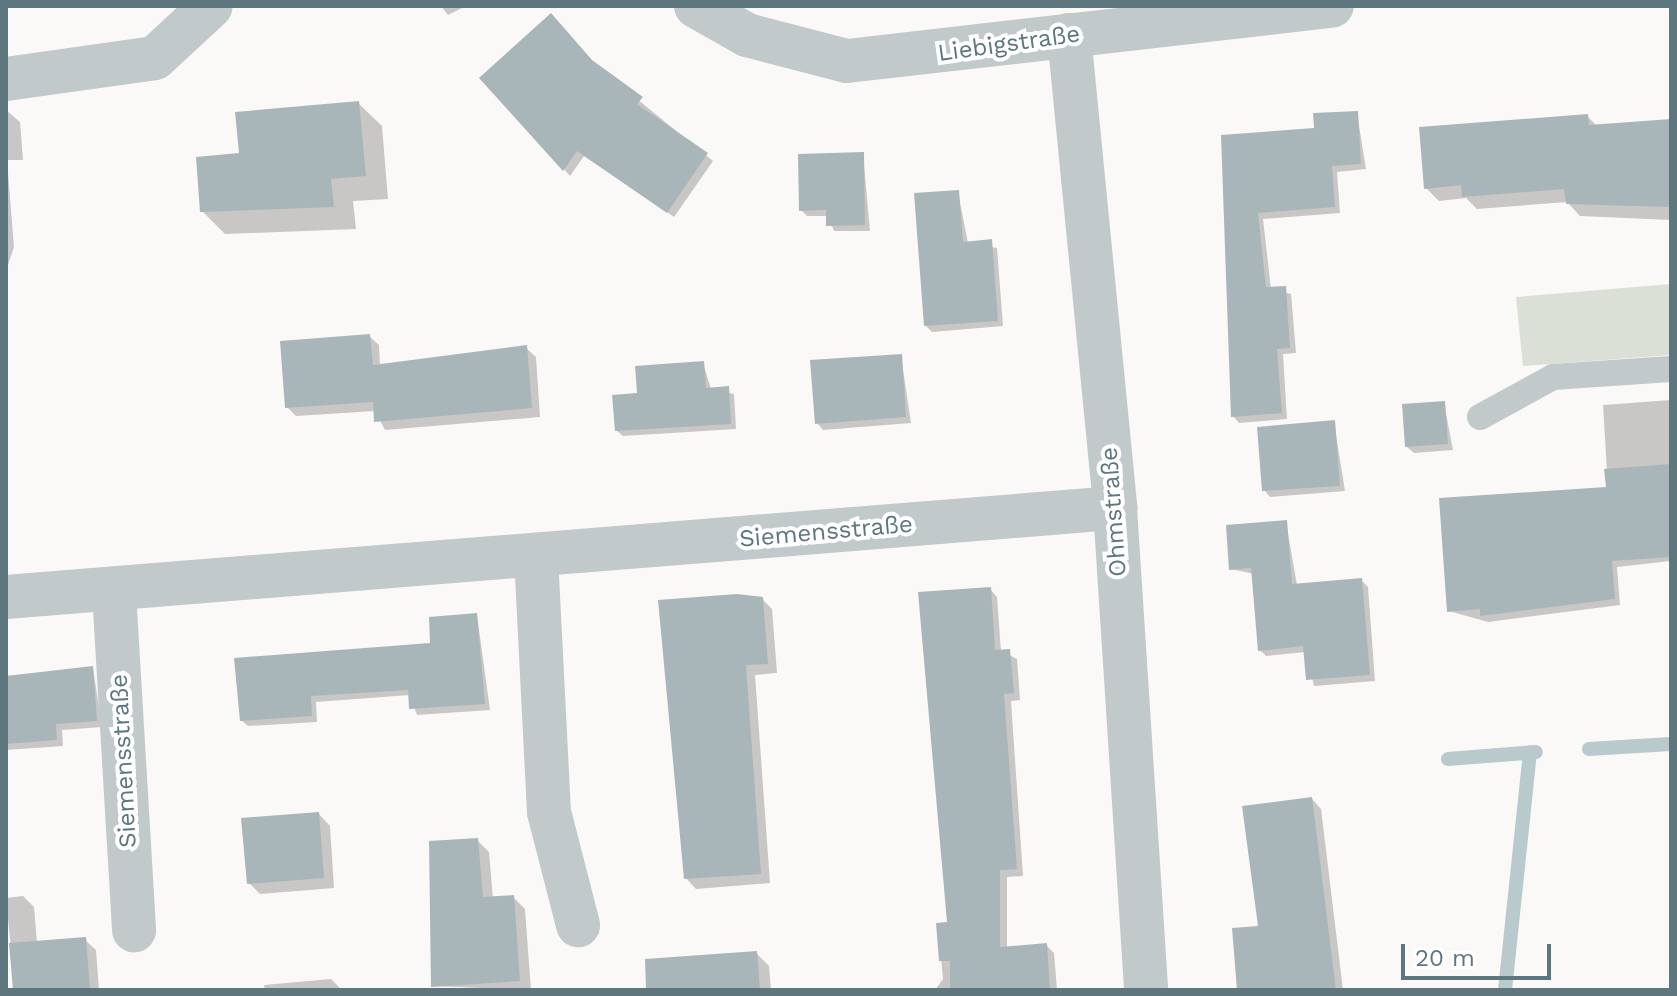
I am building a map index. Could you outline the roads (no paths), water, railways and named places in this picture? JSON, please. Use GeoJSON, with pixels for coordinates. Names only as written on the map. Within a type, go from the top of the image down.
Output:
{"type":"FeatureCollection","features":[{"type":"Feature","properties":{"kind":"street"},"geometry":{"type":"LineString","coordinates":[[6,79],[155,58],[211,6]]}},
{"type":"Feature","properties":{"kind":"street","name":"Liebigstraße"},"geometry":{"type":"LineString","coordinates":[[696,6],[747,35],[847,61],[1069,35],[1239,10],[1332,6]]}},
{"type":"Feature","properties":{"kind":"street","name":"Ohmstraße"},"geometry":{"type":"LineString","coordinates":[[1069,35],[1115,508],[1146,990]]}},
{"type":"Feature","properties":{"kind":"street","name":"Siemensstraße"},"geometry":{"type":"LineString","coordinates":[[6,597],[114,592],[1115,508]]}},
{"type":"Feature","properties":{"kind":"street"},"geometry":{"type":"LineString","coordinates":[[536,556],[549,812],[578,925]]}},
{"type":"Feature","properties":{"kind":"street","name":"Siemensstraße"},"geometry":{"type":"LineString","coordinates":[[114,592],[134,930]]}},
{"type":"Feature","properties":{"kind":"lane"},"geometry":{"type":"LineString","coordinates":[[1480,417],[1553,377],[1671,369]]}},
{"type":"Feature","properties":{"kind":"waterway"},"geometry":{"type":"LineString","coordinates":[[1589,749],[1671,744]]}},
{"type":"Feature","properties":{"kind":"waterway"},"geometry":{"type":"LineString","coordinates":[[1505,990],[1530,752]]}},
{"type":"Feature","properties":{"kind":"waterway"},"geometry":{"type":"LineString","coordinates":[[1448,759],[1536,752]]}}]}
